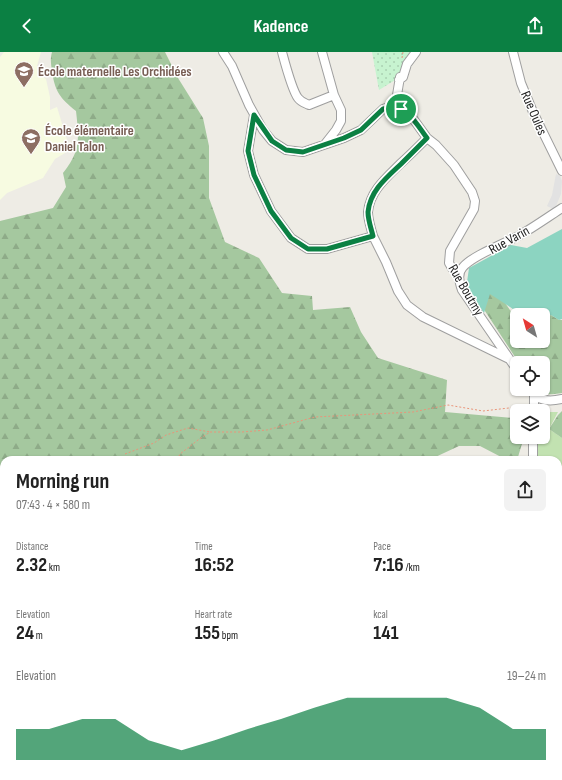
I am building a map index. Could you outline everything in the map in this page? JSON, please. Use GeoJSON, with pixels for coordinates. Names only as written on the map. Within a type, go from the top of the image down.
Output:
{"type":"FeatureCollection","features":[{"type":"Feature","properties":{"kind":"street"},"geometry":{"type":"LineString","coordinates":[[223,52],[232,66],[254,115],[272,141],[286,150],[303,152],[344,138],[361,130],[383,109],[395,107],[399,78],[403,77],[408,64],[416,52]]}},
{"type":"Feature","properties":{"kind":"street"},"geometry":{"type":"LineString","coordinates":[[282,52],[298,98],[309,105],[334,95]]}},
{"type":"Feature","properties":{"kind":"street"},"geometry":{"type":"LineString","coordinates":[[322,52],[334,95],[341,110],[341,122],[325,144]]}},
{"type":"Feature","properties":{"kind":"street","name":"Rue Oules"},"geometry":{"type":"LineString","coordinates":[[513,52],[522,83],[533,112],[562,171]]}},
{"type":"Feature","properties":{"kind":"street","name":"Rue Boutmy"},"geometry":{"type":"LineString","coordinates":[[395,107],[409,113],[427,138],[436,145],[454,165],[472,192],[475,201],[474,209],[450,252],[449,263],[459,274],[459,282],[462,290],[510,359]]}},
{"type":"Feature","properties":{"kind":"street"},"geometry":{"type":"LineString","coordinates":[[254,115],[248,151],[254,175],[271,211],[291,238],[308,249],[327,249],[373,236]]}},
{"type":"Feature","properties":{"kind":"street"},"geometry":{"type":"LineString","coordinates":[[427,138],[382,182],[370,201],[368,212],[369,224],[373,236],[398,291],[407,305],[423,317],[510,360]]}},
{"type":"Feature","properties":{"kind":"street"},"geometry":{"type":"LineString","coordinates":[[540,223],[562,202]]}},
{"type":"Feature","properties":{"kind":"street","name":"Rue Varin"},"geometry":{"type":"LineString","coordinates":[[459,274],[462,267],[471,260],[521,235],[562,208]]}},
{"type":"Feature","properties":{"kind":"street"},"geometry":{"type":"LineString","coordinates":[[538,396],[543,400],[552,401],[562,399]]}},
{"type":"Feature","properties":{"kind":"street"},"geometry":{"type":"LineString","coordinates":[[533,444],[533,456]]}},
{"type":"Feature","properties":{"kind":"path"},"geometry":{"type":"LineString","coordinates":[[125,454],[154,443],[166,435],[188,428],[210,432],[267,430],[315,417],[413,412],[448,405],[483,411],[510,409]]}},
{"type":"Feature","properties":{"kind":"path"},"geometry":{"type":"LineString","coordinates":[[179,456],[210,432]]}},
{"type":"Feature","properties":{"kind":"shaded area"},"geometry":{"type":"Polygon","coordinates":[[[4,52],[41,52],[37,66],[39,74],[46,79],[50,97],[50,110],[57,107],[70,150],[55,159],[43,178],[7,193],[0,200],[0,57],[4,52]]]}},
{"type":"Feature","properties":{"kind":"shaded area"},"geometry":{"type":"Polygon","coordinates":[[[556,174],[560,176],[562,181],[561,194],[556,206],[553,209],[547,206],[552,195],[556,174]]]}},
{"type":"Feature","properties":{"kind":"green space"},"geometry":{"type":"Polygon","coordinates":[[[52,52],[165,52],[178,78],[203,118],[209,146],[209,198],[225,242],[259,258],[282,293],[312,296],[313,310],[350,307],[361,332],[378,358],[447,380],[445,412],[510,418],[510,444],[522,444],[518,456],[499,456],[480,446],[459,446],[438,456],[0,456],[0,221],[53,208],[66,187],[63,173],[76,151],[78,137],[76,111],[59,94],[53,78],[51,64],[52,52]]]}},
{"type":"Feature","properties":{"kind":"green space"},"geometry":{"type":"Polygon","coordinates":[[[372,52],[415,52],[400,77],[379,90],[372,52]]]}},
{"type":"Feature","properties":{"kind":"green space"},"geometry":{"type":"Polygon","coordinates":[[[562,229],[562,319],[559,320],[550,316],[550,308],[511,308],[490,294],[484,313],[466,289],[469,268],[511,245],[527,248],[562,229]]]}},
{"type":"Feature","properties":{"kind":"green space"},"geometry":{"type":"Polygon","coordinates":[[[468,285],[492,291],[503,300],[510,310],[510,348],[550,348],[550,316],[562,320],[562,393],[550,394],[550,356],[514,356],[468,285]]]}},
{"type":"Feature","properties":{"kind":"green space"},"geometry":{"type":"Polygon","coordinates":[[[562,411],[562,438],[550,430],[558,415],[562,411]]]}},
{"type":"Feature","properties":{"kind":"green space"},"geometry":{"type":"Polygon","coordinates":[[[550,412],[558,412],[550,427],[550,412]]]}},
{"type":"Feature","properties":{"kind":"green space"},"geometry":{"type":"Polygon","coordinates":[[[550,430],[562,438],[562,456],[537,456],[538,444],[550,444],[550,430]]]}},
{"type":"Feature","properties":{"kind":"place","name":"École maternelle Les Orchidées"},"geometry":{"type":"Point","coordinates":[24,88]}},
{"type":"Feature","properties":{"kind":"place","name":"École élémentaire Daniel Talon"},"geometry":{"type":"Point","coordinates":[31,155]}},
{"type":"Feature","properties":{"kind":"route"},"geometry":{"type":"LineString","coordinates":[[395,107],[401,109],[409,113],[427,138],[382,182],[370,201],[368,212],[369,224],[373,236],[327,249],[308,249],[291,238],[271,211],[254,175],[248,151],[254,115],[272,141],[286,150],[303,152],[344,138],[361,130],[383,109],[395,107]]}}]}
